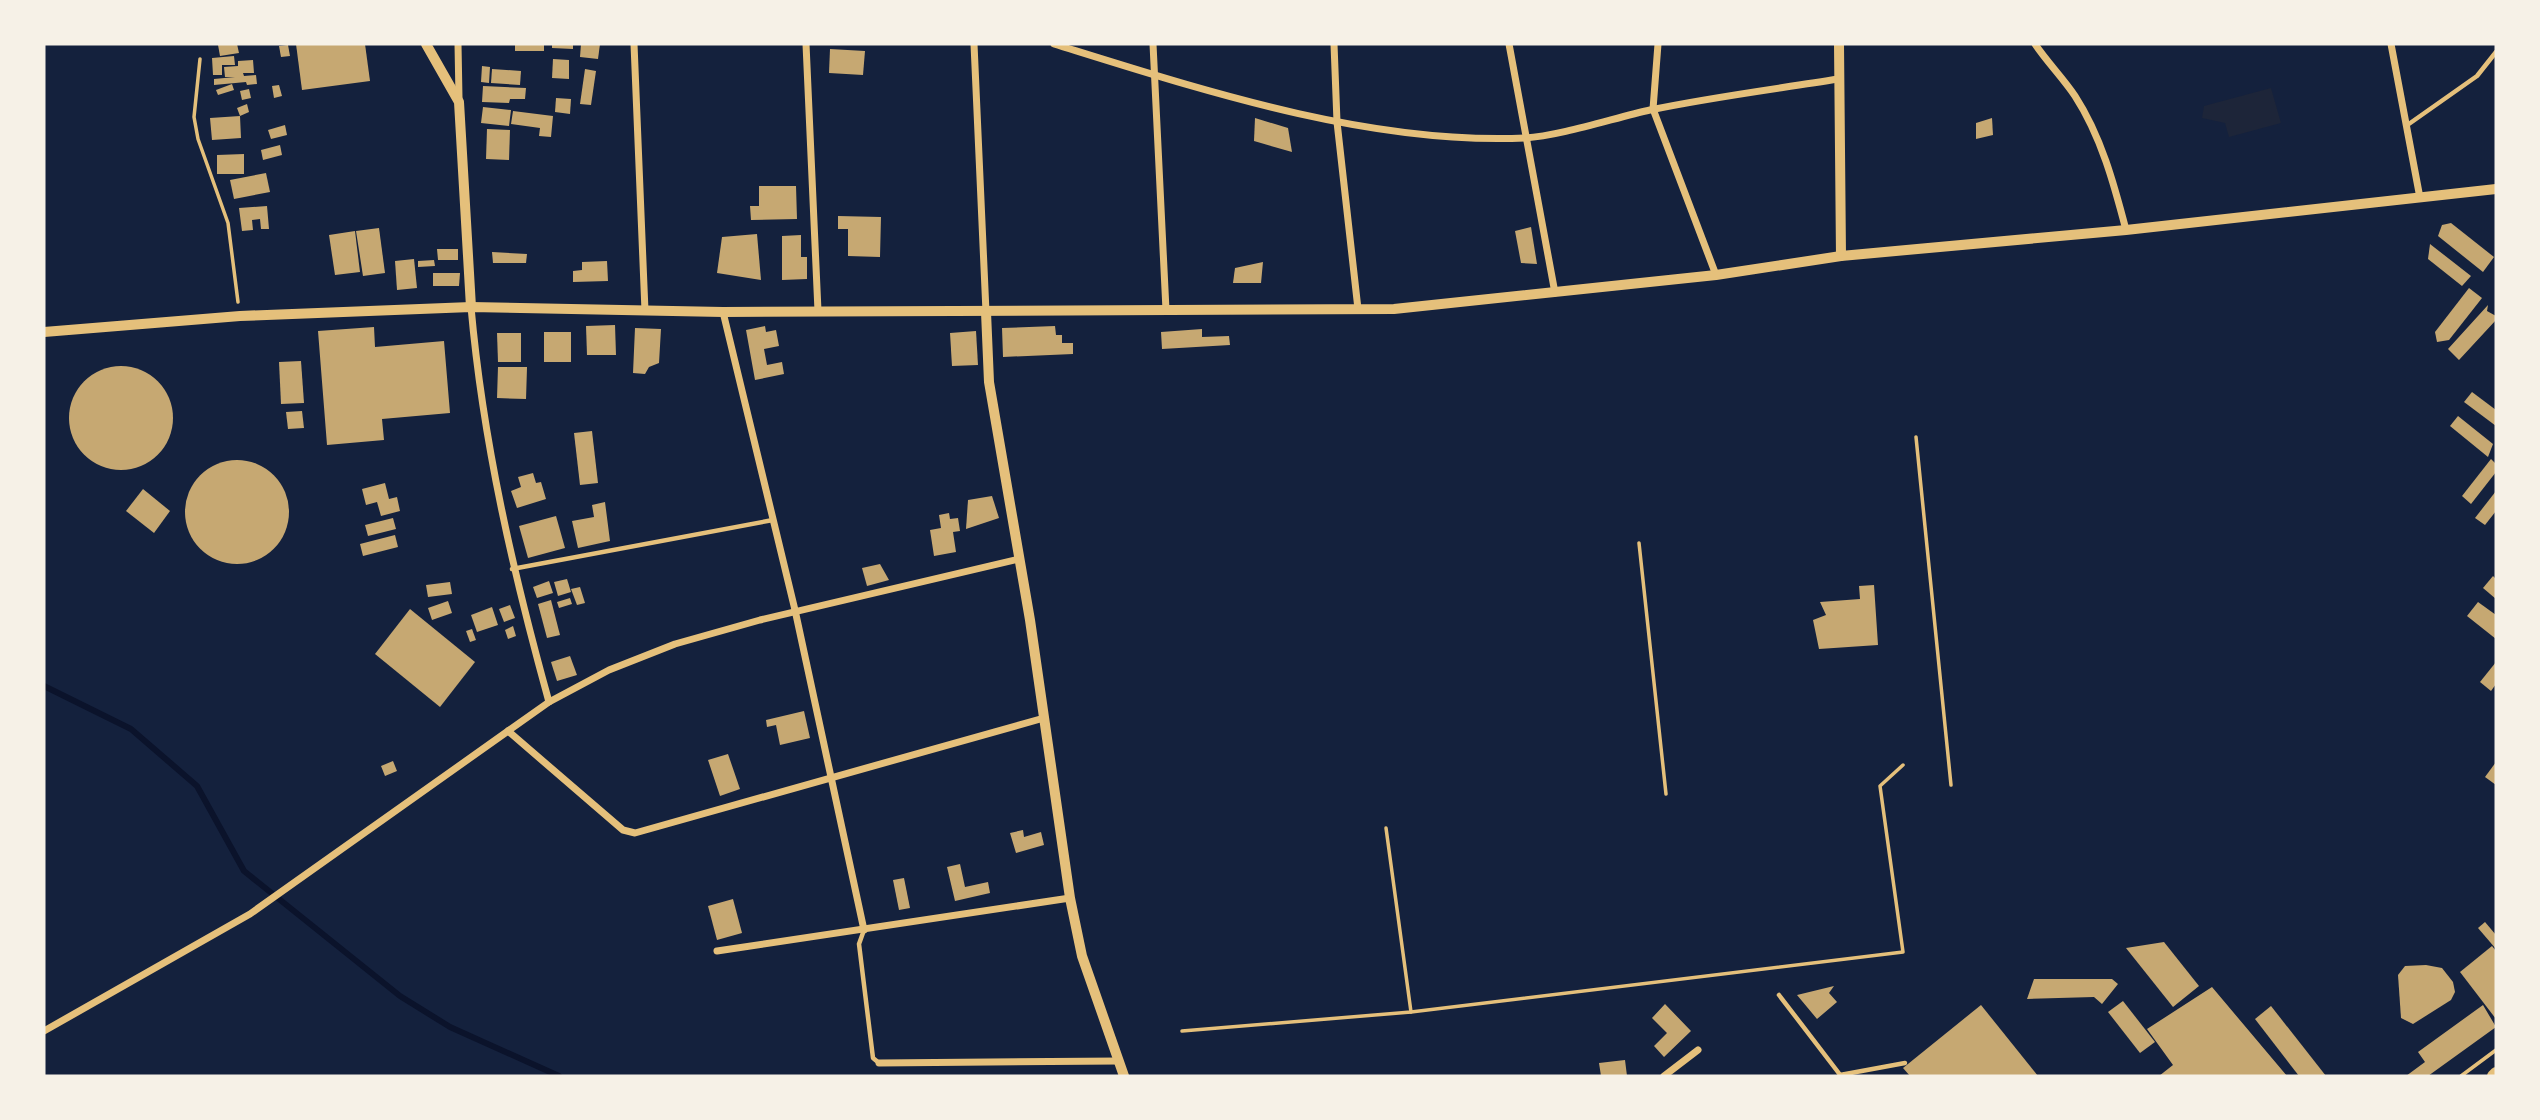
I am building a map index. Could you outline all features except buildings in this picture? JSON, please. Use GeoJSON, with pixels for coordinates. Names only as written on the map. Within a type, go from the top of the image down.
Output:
{"type":"FeatureCollection","features":[{"type":"Feature","properties":{"kind":"street"},"geometry":{"type":"LineString","coordinates":[[426,44],[459,102]]}},
{"type":"Feature","properties":{"kind":"street"},"geometry":{"type":"LineString","coordinates":[[458,44],[471,307],[479,396],[512,569],[549,702]]}},
{"type":"Feature","properties":{"kind":"street"},"geometry":{"type":"LineString","coordinates":[[634,44],[645,311]]}},
{"type":"Feature","properties":{"kind":"street"},"geometry":{"type":"LineString","coordinates":[[806,44],[818,311]]}},
{"type":"Feature","properties":{"kind":"street"},"geometry":{"type":"LineString","coordinates":[[974,44],[989,382],[1044,718],[1070,898],[1082,956],[1124,1076]]}},
{"type":"Feature","properties":{"kind":"street"},"geometry":{"type":"LineString","coordinates":[[1054,44],[1155,75],[1337,122],[1399,134],[1527,138],[1653,109],[1838,79]]}},
{"type":"Feature","properties":{"kind":"street"},"geometry":{"type":"LineString","coordinates":[[1153,44],[1166,310]]}},
{"type":"Feature","properties":{"kind":"street"},"geometry":{"type":"LineString","coordinates":[[1334,44],[1337,122],[1359,309]]}},
{"type":"Feature","properties":{"kind":"street"},"geometry":{"type":"LineString","coordinates":[[1509,44],[1555,293]]}},
{"type":"Feature","properties":{"kind":"street"},"geometry":{"type":"LineString","coordinates":[[1658,44],[1653,109],[1716,275]]}},
{"type":"Feature","properties":{"kind":"street"},"geometry":{"type":"LineString","coordinates":[[1839,44],[1841,256]]}},
{"type":"Feature","properties":{"kind":"street"},"geometry":{"type":"LineString","coordinates":[[2035,44],[2074,96],[2093,129],[2112,178],[2126,230]]}},
{"type":"Feature","properties":{"kind":"street"},"geometry":{"type":"LineString","coordinates":[[2391,44],[2420,198]]}},
{"type":"Feature","properties":{"kind":"street"},"geometry":{"type":"LineString","coordinates":[[44,332],[240,316],[471,307],[723,312],[986,312],[1359,309],[1447,305],[1716,275],[1841,256],[2126,230],[2496,190]]}},
{"type":"Feature","properties":{"kind":"street"},"geometry":{"type":"LineString","coordinates":[[723,312],[795,610],[864,930]]}},
{"type":"Feature","properties":{"kind":"street"},"geometry":{"type":"LineString","coordinates":[[44,1031],[296,885],[549,702],[609,670],[675,644],[795,610],[1019,559]]}},
{"type":"Feature","properties":{"kind":"street"},"geometry":{"type":"LineString","coordinates":[[508,731],[623,830],[635,833],[1044,718]]}},
{"type":"Feature","properties":{"kind":"street"},"geometry":{"type":"LineString","coordinates":[[718,951],[1070,898]]}},
{"type":"Feature","properties":{"kind":"street"},"geometry":{"type":"LineString","coordinates":[[1664,1076],[1698,1050]]}},
{"type":"Feature","properties":{"kind":"street"},"geometry":{"type":"LineString","coordinates":[[879,1063],[1118,1061]]}},
{"type":"Feature","properties":{"kind":"lane"},"geometry":{"type":"LineString","coordinates":[[2405,126],[2477,76],[2496,52]]}},
{"type":"Feature","properties":{"kind":"lane"},"geometry":{"type":"LineString","coordinates":[[512,569],[773,520]]}},
{"type":"Feature","properties":{"kind":"lane"},"geometry":{"type":"LineString","coordinates":[[864,930],[859,944],[873,1058],[879,1063]]}},
{"type":"Feature","properties":{"kind":"lane"},"geometry":{"type":"LineString","coordinates":[[1779,995],[1840,1076],[1905,1063]]}},
{"type":"Feature","properties":{"kind":"path"},"geometry":{"type":"LineString","coordinates":[[200,59],[194,117],[198,139],[228,223],[240,316]]}},
{"type":"Feature","properties":{"kind":"path"},"geometry":{"type":"LineString","coordinates":[[1916,437],[1951,785]]}},
{"type":"Feature","properties":{"kind":"path"},"geometry":{"type":"LineString","coordinates":[[1639,543],[1666,794]]}},
{"type":"Feature","properties":{"kind":"path"},"geometry":{"type":"LineString","coordinates":[[1182,1031],[1411,1012],[1903,952],[1880,786],[1903,765]]}},
{"type":"Feature","properties":{"kind":"path"},"geometry":{"type":"LineString","coordinates":[[1386,828],[1411,1012]]}},
{"type":"Feature","properties":{"kind":"path"},"geometry":{"type":"LineString","coordinates":[[2461,1076],[2496,1050]]}},
{"type":"Feature","properties":{"kind":"shaded area"},"geometry":{"type":"Polygon","coordinates":[[[2271,88],[2281,123],[2229,137],[2225,123],[2202,118],[2204,106],[2271,88]]]}},
{"type":"Feature","properties":{"kind":"waterway"},"geometry":{"type":"LineString","coordinates":[[44,686],[131,729],[197,786],[244,871],[400,996],[450,1027],[559,1076]]}}]}
